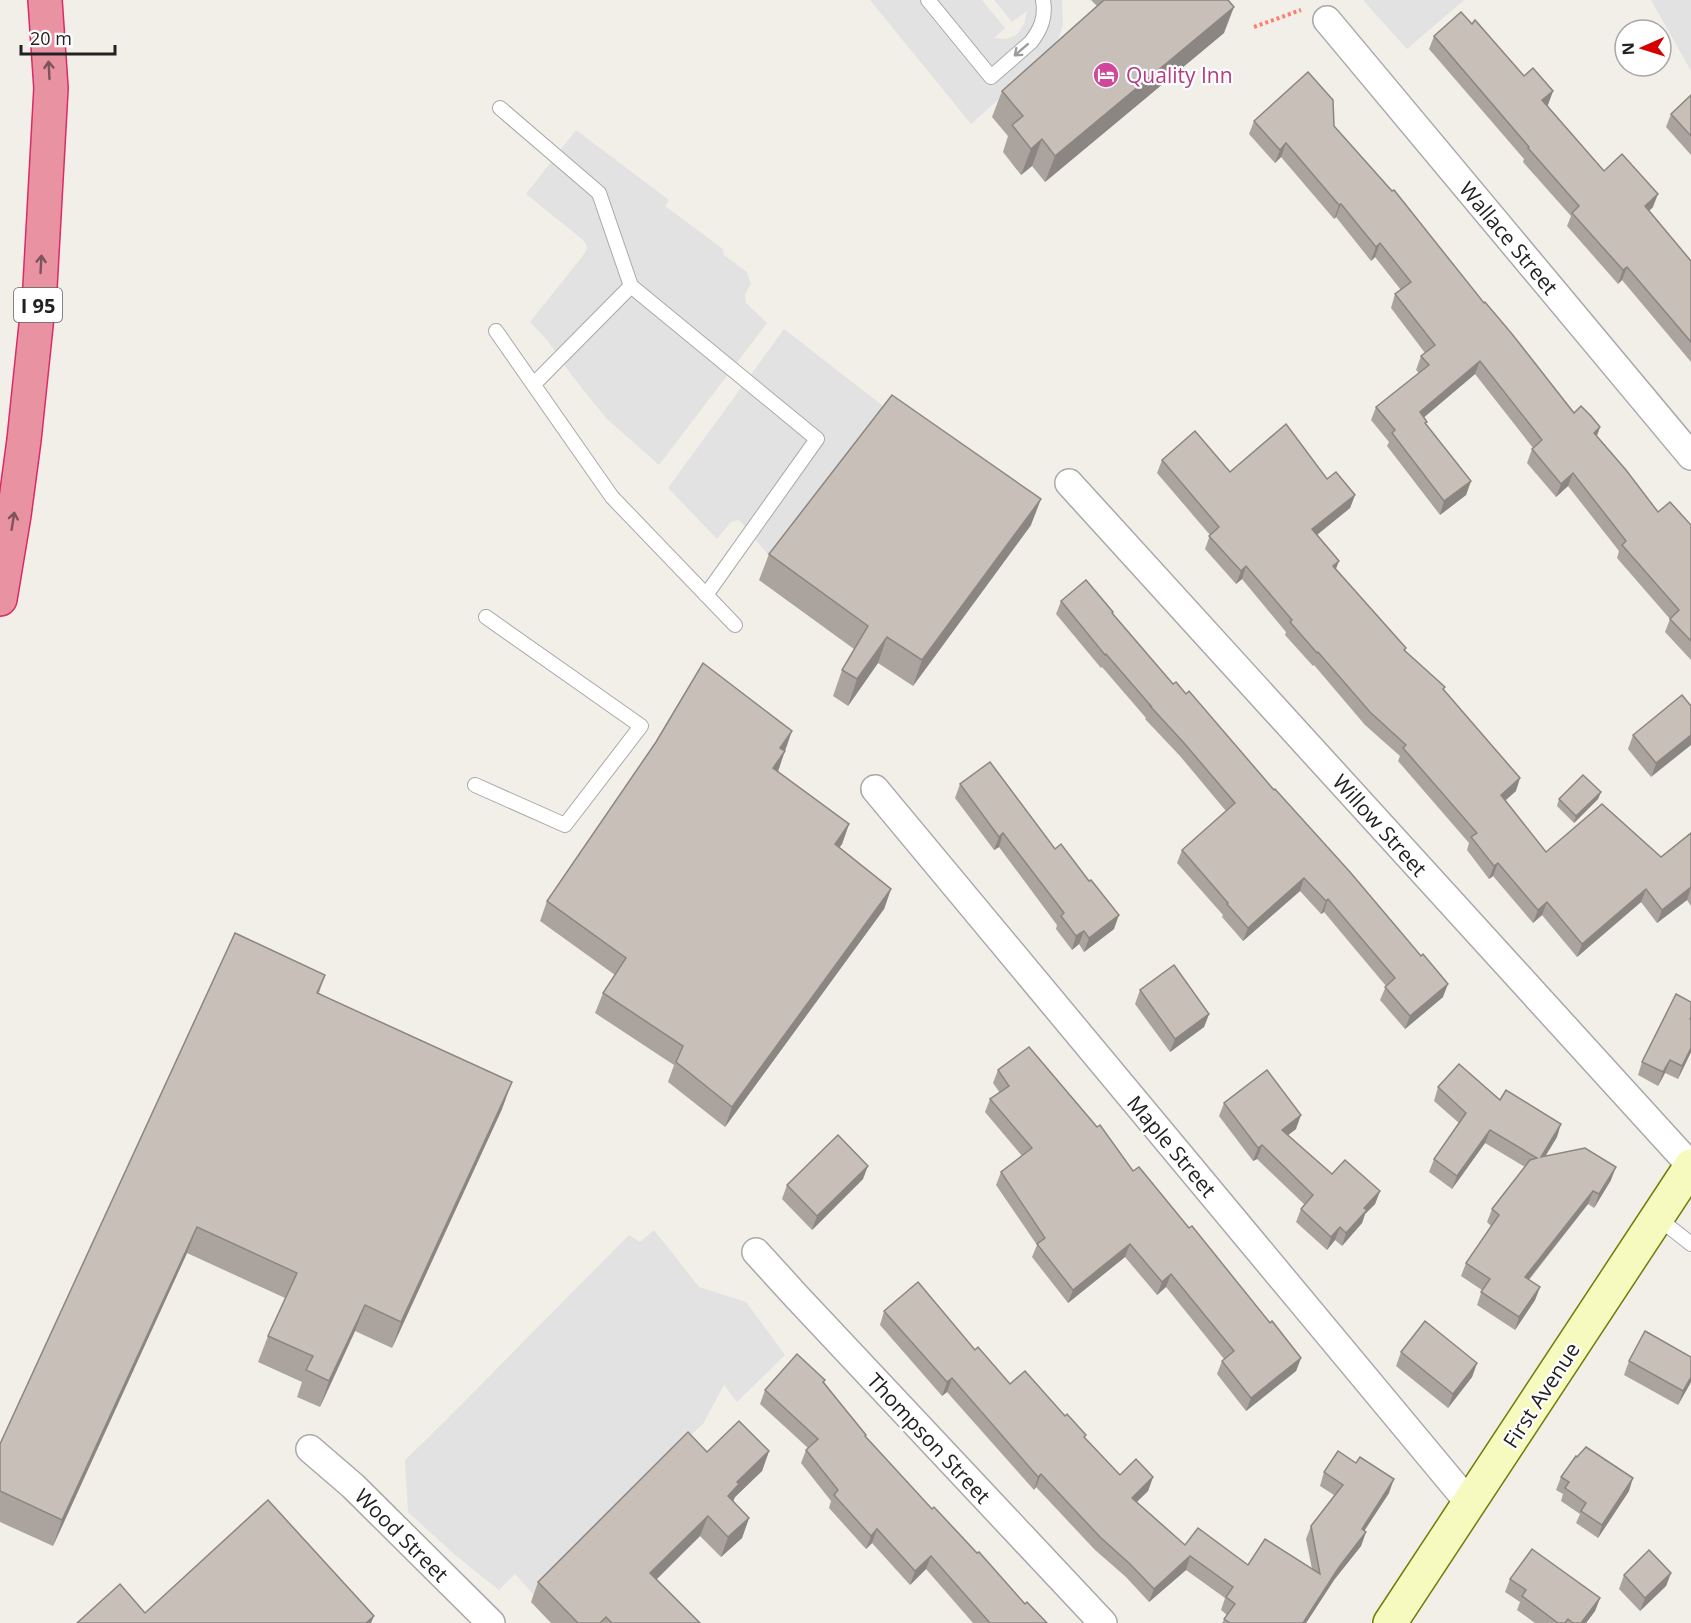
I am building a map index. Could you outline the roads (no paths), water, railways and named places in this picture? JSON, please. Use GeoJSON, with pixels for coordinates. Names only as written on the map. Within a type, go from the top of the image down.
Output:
{"type":"FeatureCollection","features":[{"type":"Feature","properties":{"kind":"highway","name":"I 95"},"geometry":{"type":"LineString","coordinates":[[0,599],[24,440],[40,286],[51,88],[46,5]]}},
{"type":"Feature","properties":{"kind":"main road","name":"First Avenue"},"geometry":{"type":"LineString","coordinates":[[1390,1623],[1691,1166]]}},
{"type":"Feature","properties":{"kind":"street","name":"Wallace Street"},"geometry":{"type":"LineString","coordinates":[[1316,14],[1691,456]]}},
{"type":"Feature","properties":{"kind":"street","name":"Willow Street"},"geometry":{"type":"LineString","coordinates":[[1068,483],[1691,1166]]}},
{"type":"Feature","properties":{"kind":"street","name":"Maple Street"},"geometry":{"type":"LineString","coordinates":[[874,789],[1470,1504]]}},
{"type":"Feature","properties":{"kind":"street","name":"Thompson Street"},"geometry":{"type":"LineString","coordinates":[[756,1252],[1103,1623]]}},
{"type":"Feature","properties":{"kind":"street","name":"Wood Street"},"geometry":{"type":"LineString","coordinates":[[310,1449],[353,1486],[491,1623]]}},
{"type":"Feature","properties":{"kind":"lane"},"geometry":{"type":"LineString","coordinates":[[928,0],[991,77],[1036,36],[1043,21],[1043,0]]}},
{"type":"Feature","properties":{"kind":"lane"},"geometry":{"type":"LineString","coordinates":[[500,108],[599,193],[631,286],[817,439],[706,595]]}},
{"type":"Feature","properties":{"kind":"lane"},"geometry":{"type":"LineString","coordinates":[[534,384],[631,286]]}},
{"type":"Feature","properties":{"kind":"lane"},"geometry":{"type":"LineString","coordinates":[[496,331],[612,496],[735,625]]}},
{"type":"Feature","properties":{"kind":"lane"},"geometry":{"type":"LineString","coordinates":[[475,785],[565,825],[641,726],[486,617]]}},
{"type":"Feature","properties":{"kind":"lane"},"geometry":{"type":"LineString","coordinates":[[1658,1218],[1691,1244]]}},
{"type":"Feature","properties":{"kind":"place","name":"Quality Inn"},"geometry":{"type":"Point","coordinates":[1106,75]}}]}
